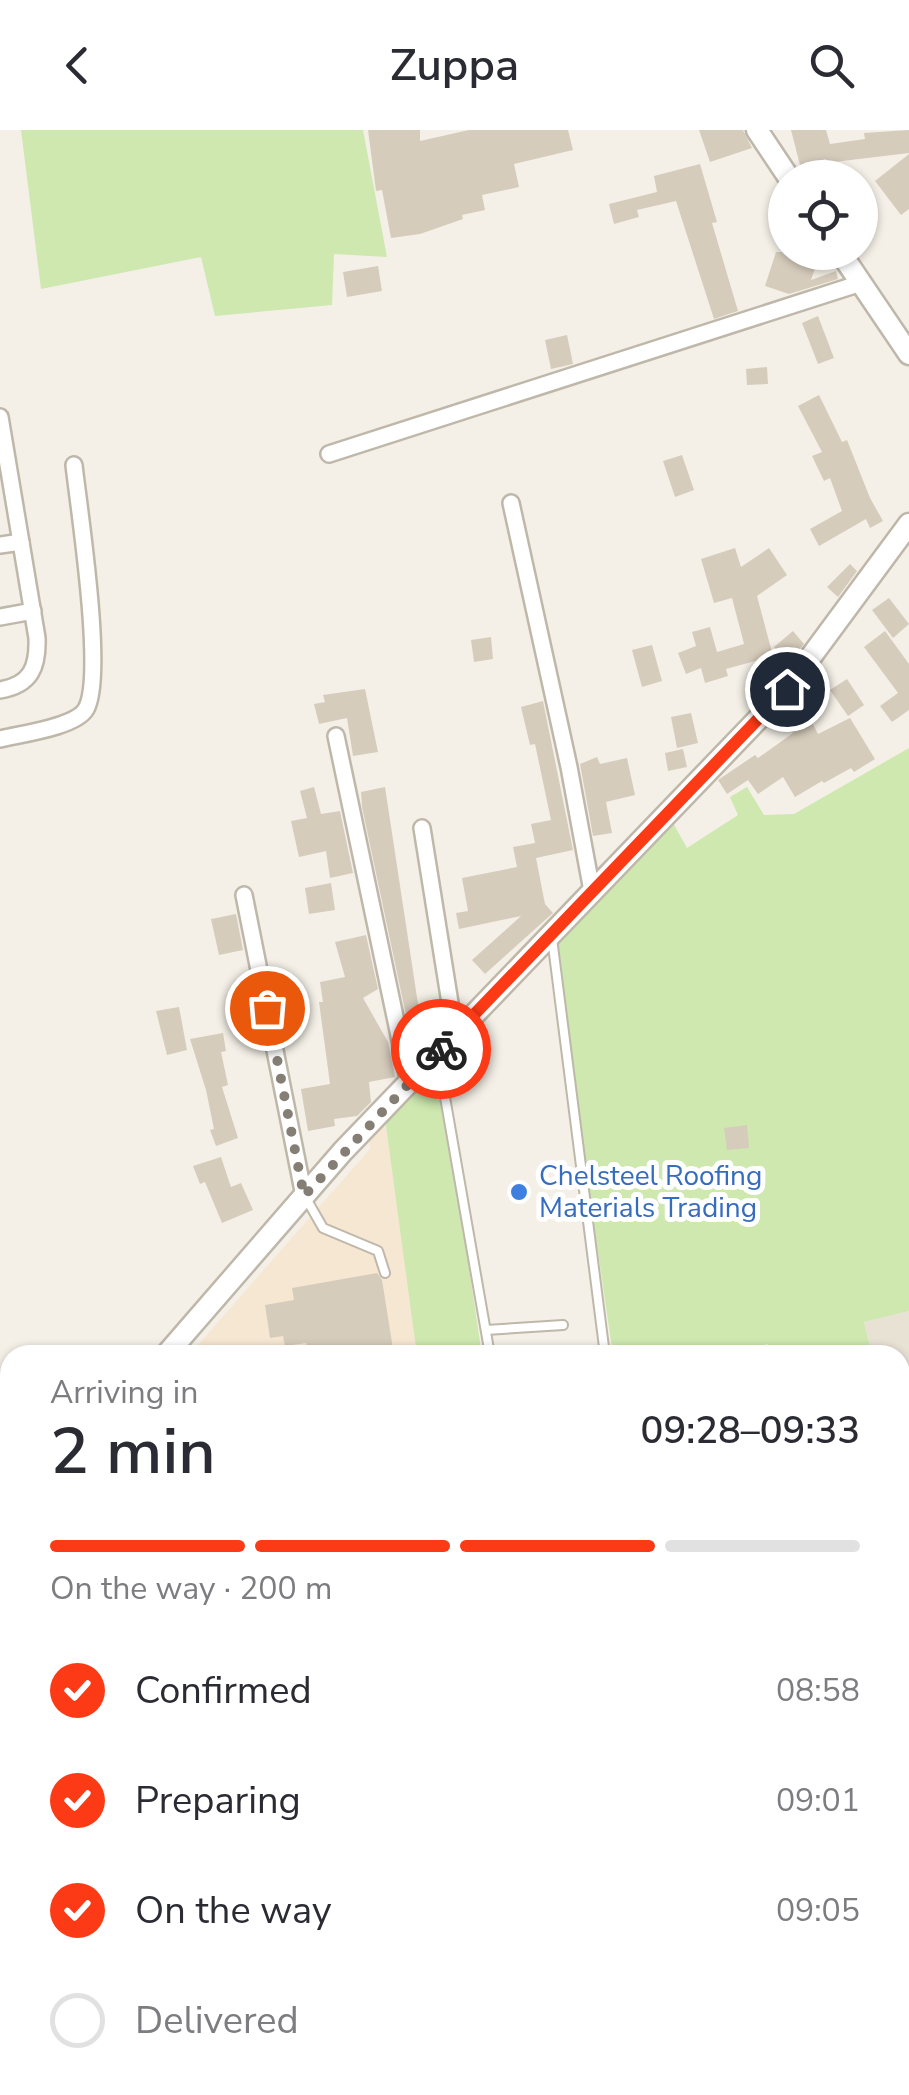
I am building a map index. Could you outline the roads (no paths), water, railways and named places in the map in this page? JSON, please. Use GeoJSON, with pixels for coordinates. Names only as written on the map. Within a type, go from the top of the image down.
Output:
{"type":"FeatureCollection","features":[{"type":"Feature","properties":{"kind":"street"},"geometry":{"type":"LineString","coordinates":[[757,130],[777,160]]}},
{"type":"Feature","properties":{"kind":"street"},"geometry":{"type":"LineString","coordinates":[[852,270],[909,354]]}},
{"type":"Feature","properties":{"kind":"street"},"geometry":{"type":"LineString","coordinates":[[329,454],[861,283]]}},
{"type":"Feature","properties":{"kind":"street"},"geometry":{"type":"LineString","coordinates":[[0,417],[4,470],[21,542],[38,660],[31,676],[12,688],[0,690]]}},
{"type":"Feature","properties":{"kind":"street"},"geometry":{"type":"LineString","coordinates":[[0,739],[73,721],[86,709],[94,661],[74,465]]}},
{"type":"Feature","properties":{"kind":"street"},"geometry":{"type":"LineString","coordinates":[[511,503],[592,892]]}},
{"type":"Feature","properties":{"kind":"street"},"geometry":{"type":"LineString","coordinates":[[175,1345],[408,1082],[787,689],[909,524]]}},
{"type":"Feature","properties":{"kind":"street"},"geometry":{"type":"LineString","coordinates":[[0,545],[21,542]]}},
{"type":"Feature","properties":{"kind":"street"},"geometry":{"type":"LineString","coordinates":[[0,617],[33,611]]}},
{"type":"Feature","properties":{"kind":"street"},"geometry":{"type":"LineString","coordinates":[[336,736],[408,1082]]}},
{"type":"Feature","properties":{"kind":"street"},"geometry":{"type":"LineString","coordinates":[[422,828],[456,1034]]}},
{"type":"Feature","properties":{"kind":"street"},"geometry":{"type":"LineString","coordinates":[[244,895],[304,1196]]}},
{"type":"Feature","properties":{"kind":"lane"},"geometry":{"type":"LineString","coordinates":[[552,934],[604,1345]]}},
{"type":"Feature","properties":{"kind":"lane"},"geometry":{"type":"LineString","coordinates":[[437,1053],[488,1345]]}},
{"type":"Feature","properties":{"kind":"lane"},"geometry":{"type":"LineString","coordinates":[[304,1196],[324,1228],[378,1251],[385,1273]]}},
{"type":"Feature","properties":{"kind":"lane"},"geometry":{"type":"LineString","coordinates":[[486,1330],[563,1325]]}},
{"type":"Feature","properties":{"kind":"place","name":"Chelsteel Roofing Materials Trading"},"geometry":{"type":"Point","coordinates":[519,1192]}}]}
